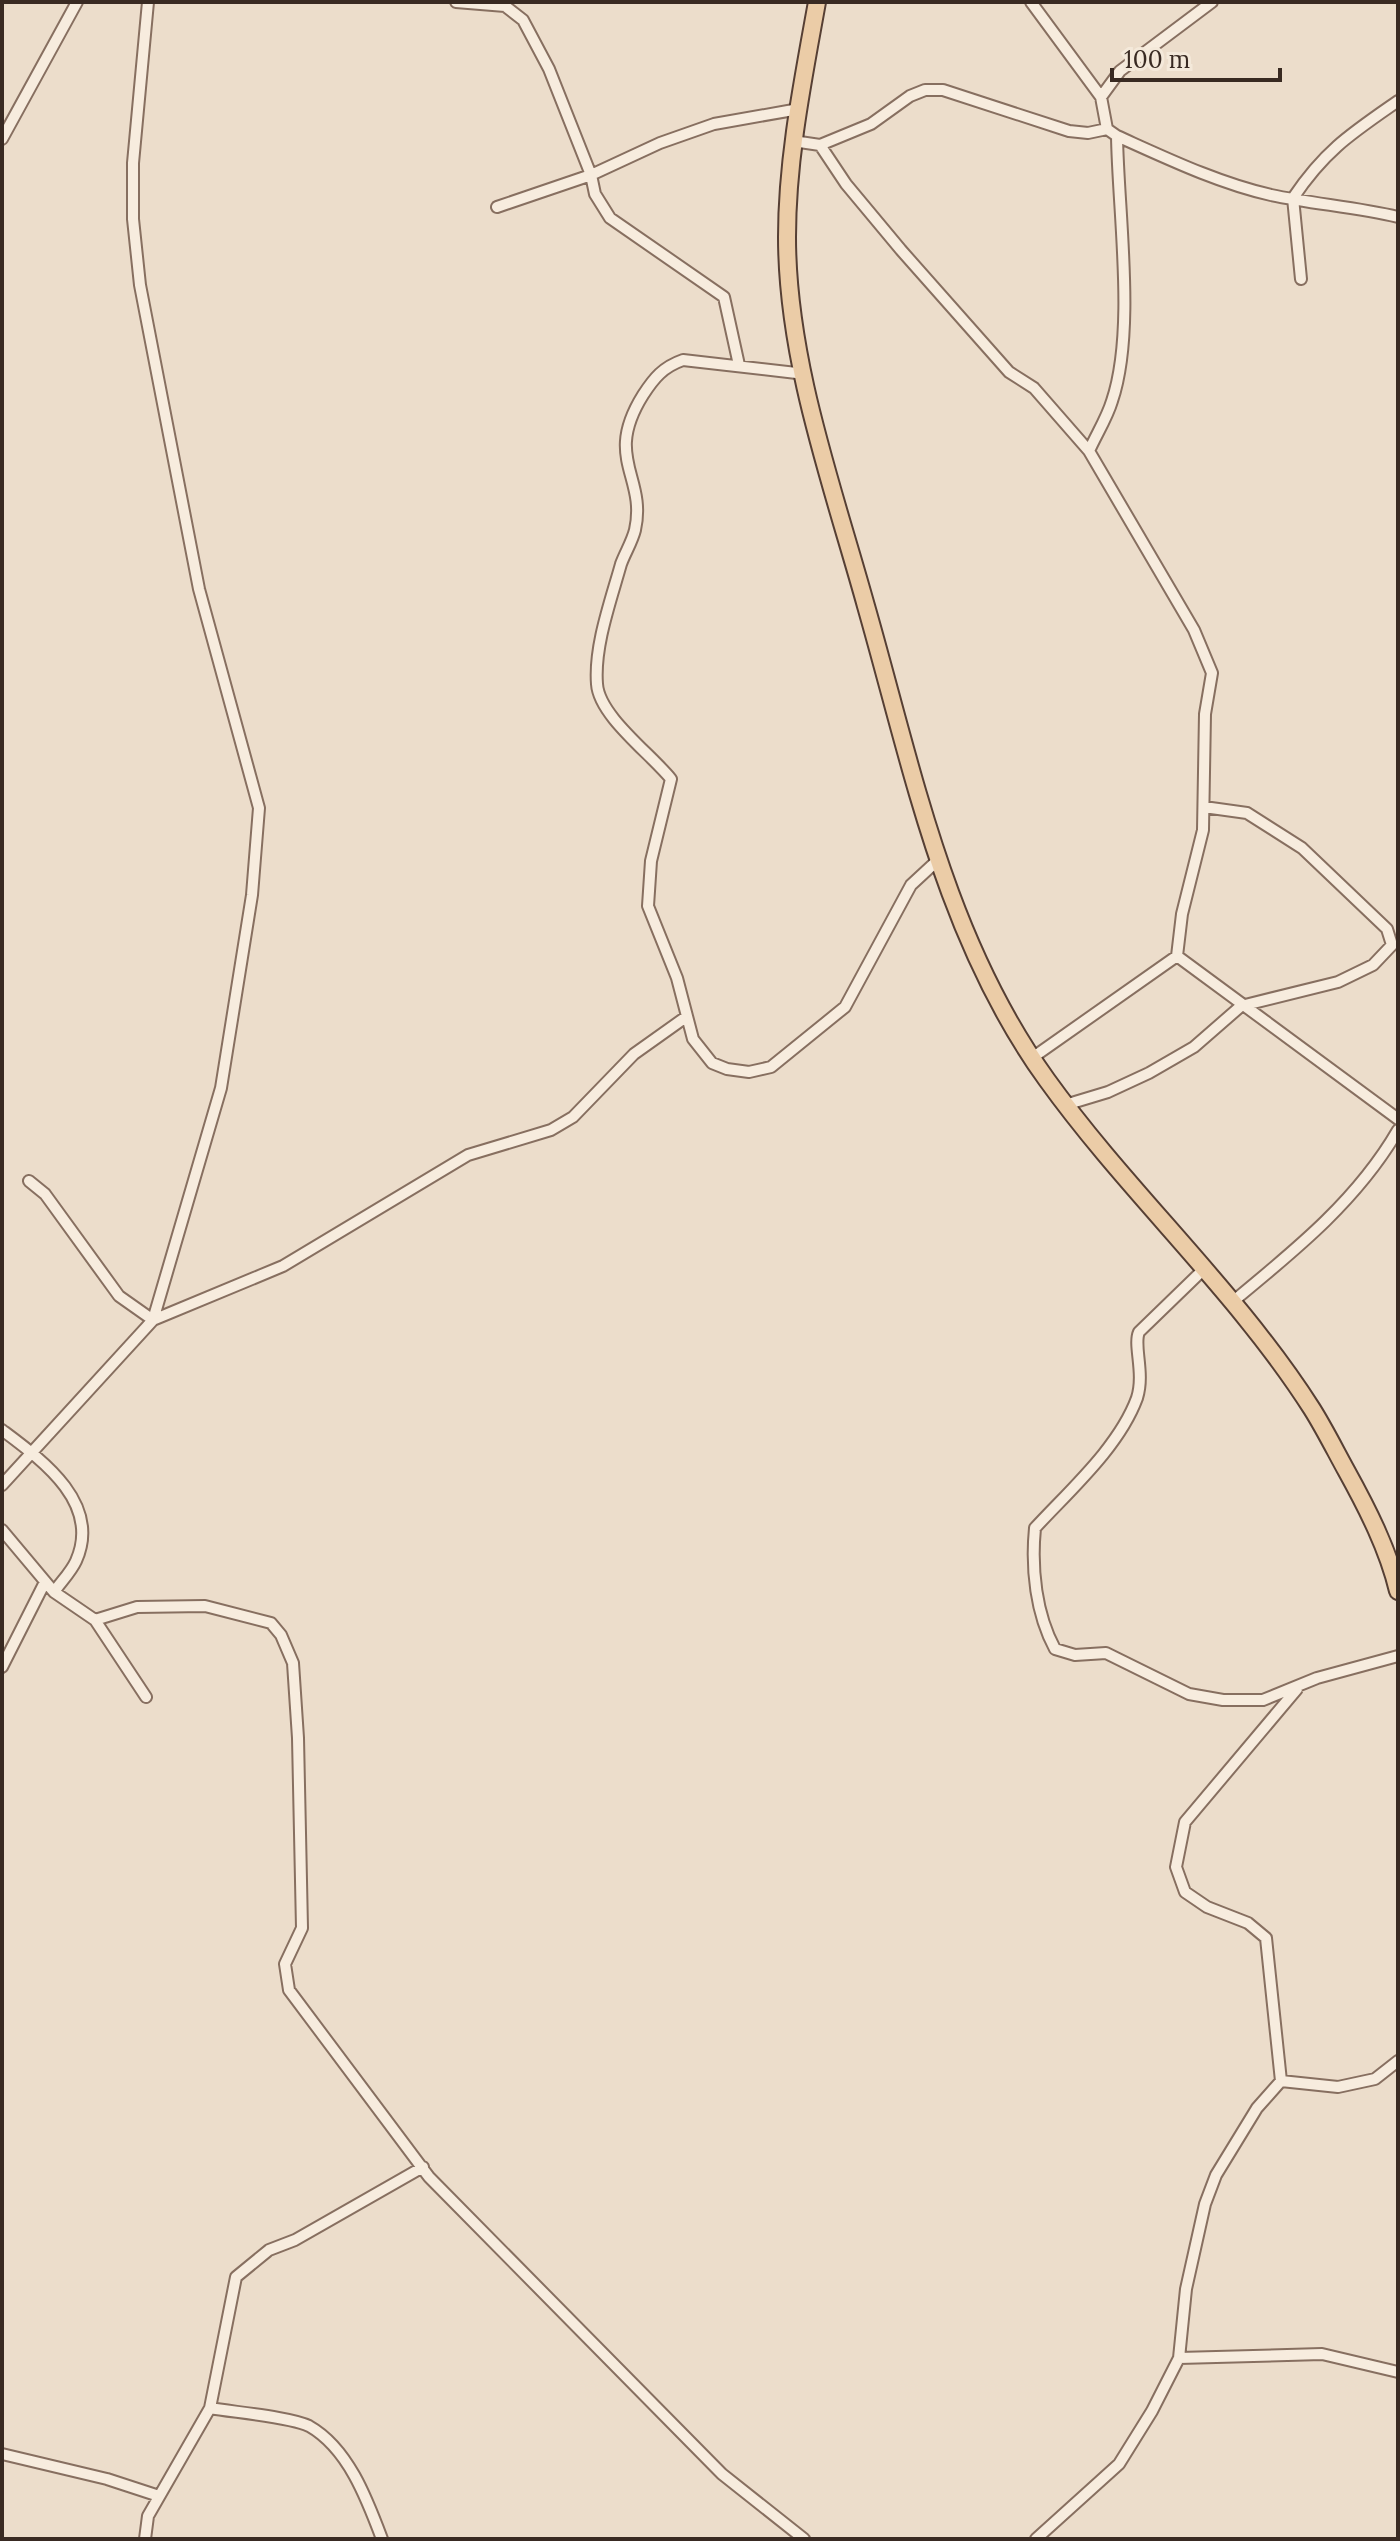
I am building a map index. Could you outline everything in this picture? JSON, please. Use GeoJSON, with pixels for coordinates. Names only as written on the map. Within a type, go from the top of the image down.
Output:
{"type":"FeatureCollection","features":[{"type":"Feature","properties":{"kind":"main road"},"geometry":{"type":"LineString","coordinates":[[817,2],[793,141],[787,240],[793,317],[820,442],[938,860],[959,923],[1000,1005],[1065,1105],[1231,1303],[1312,1408],[1390,1548],[1398,1591]]}},
{"type":"Feature","properties":{"kind":"street"},"geometry":{"type":"LineString","coordinates":[[2,139],[77,2]]}},
{"type":"Feature","properties":{"kind":"street"},"geometry":{"type":"LineString","coordinates":[[148,2],[133,163],[133,219],[140,285],[199,589],[259,808],[252,895],[221,1088],[153,1320]]}},
{"type":"Feature","properties":{"kind":"street"},"geometry":{"type":"LineString","coordinates":[[456,2],[505,6],[523,20],[549,69],[591,175],[595,194],[610,218],[724,297],[739,365]]}},
{"type":"Feature","properties":{"kind":"street"},"geometry":{"type":"LineString","coordinates":[[1031,2],[1101,97],[1112,132],[1124,315],[1113,399],[1089,451]]}},
{"type":"Feature","properties":{"kind":"street"},"geometry":{"type":"LineString","coordinates":[[1101,97],[1120,71],[1212,2]]}},
{"type":"Feature","properties":{"kind":"street"},"geometry":{"type":"LineString","coordinates":[[793,141],[820,145],[871,124],[925,90],[943,90],[1069,131],[1112,132],[1185,165],[1271,195],[1398,217]]}},
{"type":"Feature","properties":{"kind":"street"},"geometry":{"type":"LineString","coordinates":[[1301,279],[1293,198],[1316,163],[1351,132],[1398,101]]}},
{"type":"Feature","properties":{"kind":"street"},"geometry":{"type":"LineString","coordinates":[[497,207],[591,175],[660,143],[714,124],[799,109]]}},
{"type":"Feature","properties":{"kind":"street"},"geometry":{"type":"LineString","coordinates":[[820,145],[846,184],[911,261],[1009,372],[1034,388],[1089,451],[1194,630],[1212,673],[1205,714],[1203,830],[1182,914],[1177,956],[1032,1058]]}},
{"type":"Feature","properties":{"kind":"street"},"geometry":{"type":"LineString","coordinates":[[805,374],[683,360],[667,366],[653,380],[634,410],[625,433],[624,453],[634,495],[635,529],[622,562],[603,637],[597,684],[600,698],[615,720],[671,779],[651,861],[648,906],[677,978],[693,1039],[712,1063],[749,1072],[771,1067],[845,1007],[911,885],[938,860]]}},
{"type":"Feature","properties":{"kind":"street"},"geometry":{"type":"LineString","coordinates":[[1065,1105],[1108,1092],[1149,1073],[1194,1047],[1241,1006],[1338,982],[1373,965],[1392,945],[1391,934],[1302,848],[1247,813],[1204,807]]}},
{"type":"Feature","properties":{"kind":"street"},"geometry":{"type":"LineString","coordinates":[[1177,956],[1398,1119]]}},
{"type":"Feature","properties":{"kind":"street"},"geometry":{"type":"LineString","coordinates":[[2,1485],[153,1320],[283,1266],[468,1155],[523,1135],[551,1130],[573,1117],[634,1054],[686,1017]]}},
{"type":"Feature","properties":{"kind":"street"},"geometry":{"type":"LineString","coordinates":[[1231,1303],[1304,1242],[1353,1192],[1383,1156],[1398,1130]]}},
{"type":"Feature","properties":{"kind":"street"},"geometry":{"type":"LineString","coordinates":[[29,1181],[45,1194],[119,1296],[153,1320]]}},
{"type":"Feature","properties":{"kind":"street"},"geometry":{"type":"LineString","coordinates":[[1203,1270],[1139,1332],[1136,1338],[1143,1370],[1128,1417],[1035,1528],[1033,1550],[1041,1624],[1055,1649],[1075,1655],[1106,1653],[1189,1694],[1223,1700],[1263,1700],[1317,1678],[1398,1656]]}},
{"type":"Feature","properties":{"kind":"street"},"geometry":{"type":"LineString","coordinates":[[2,1430],[31,1451],[72,1494],[80,1524],[81,1543],[75,1562],[54,1592]]}},
{"type":"Feature","properties":{"kind":"street"},"geometry":{"type":"LineString","coordinates":[[2,1530],[54,1592],[95,1620],[146,1697]]}},
{"type":"Feature","properties":{"kind":"street"},"geometry":{"type":"LineString","coordinates":[[2,1667],[45,1582]]}},
{"type":"Feature","properties":{"kind":"street"},"geometry":{"type":"LineString","coordinates":[[95,1620],[137,1607],[205,1606],[271,1623],[281,1635],[293,1663],[299,1754],[302,1928],[285,1964],[289,1990],[423,2167],[722,2474],[804,2539]]}},
{"type":"Feature","properties":{"kind":"street"},"geometry":{"type":"LineString","coordinates":[[1036,2539],[1119,2464],[1179,2358],[1186,2289],[1205,2204],[1216,2175],[1257,2108],[1281,2081],[1266,1938],[1248,1923],[1207,1907],[1185,1892],[1176,1867],[1185,1822],[1299,1687]]}},
{"type":"Feature","properties":{"kind":"street"},"geometry":{"type":"LineString","coordinates":[[1281,2081],[1338,2087],[1375,2079],[1398,2061]]}},
{"type":"Feature","properties":{"kind":"street"},"geometry":{"type":"LineString","coordinates":[[145,2539],[148,2516],[210,2408],[236,2277],[269,2250],[320,2226],[423,2167]]}},
{"type":"Feature","properties":{"kind":"street"},"geometry":{"type":"LineString","coordinates":[[1179,2358],[1322,2354],[1398,2372]]}},
{"type":"Feature","properties":{"kind":"street"},"geometry":{"type":"LineString","coordinates":[[210,2408],[307,2425],[339,2452],[369,2504],[382,2539]]}},
{"type":"Feature","properties":{"kind":"street"},"geometry":{"type":"LineString","coordinates":[[2,2454],[107,2479],[159,2496]]}}]}
